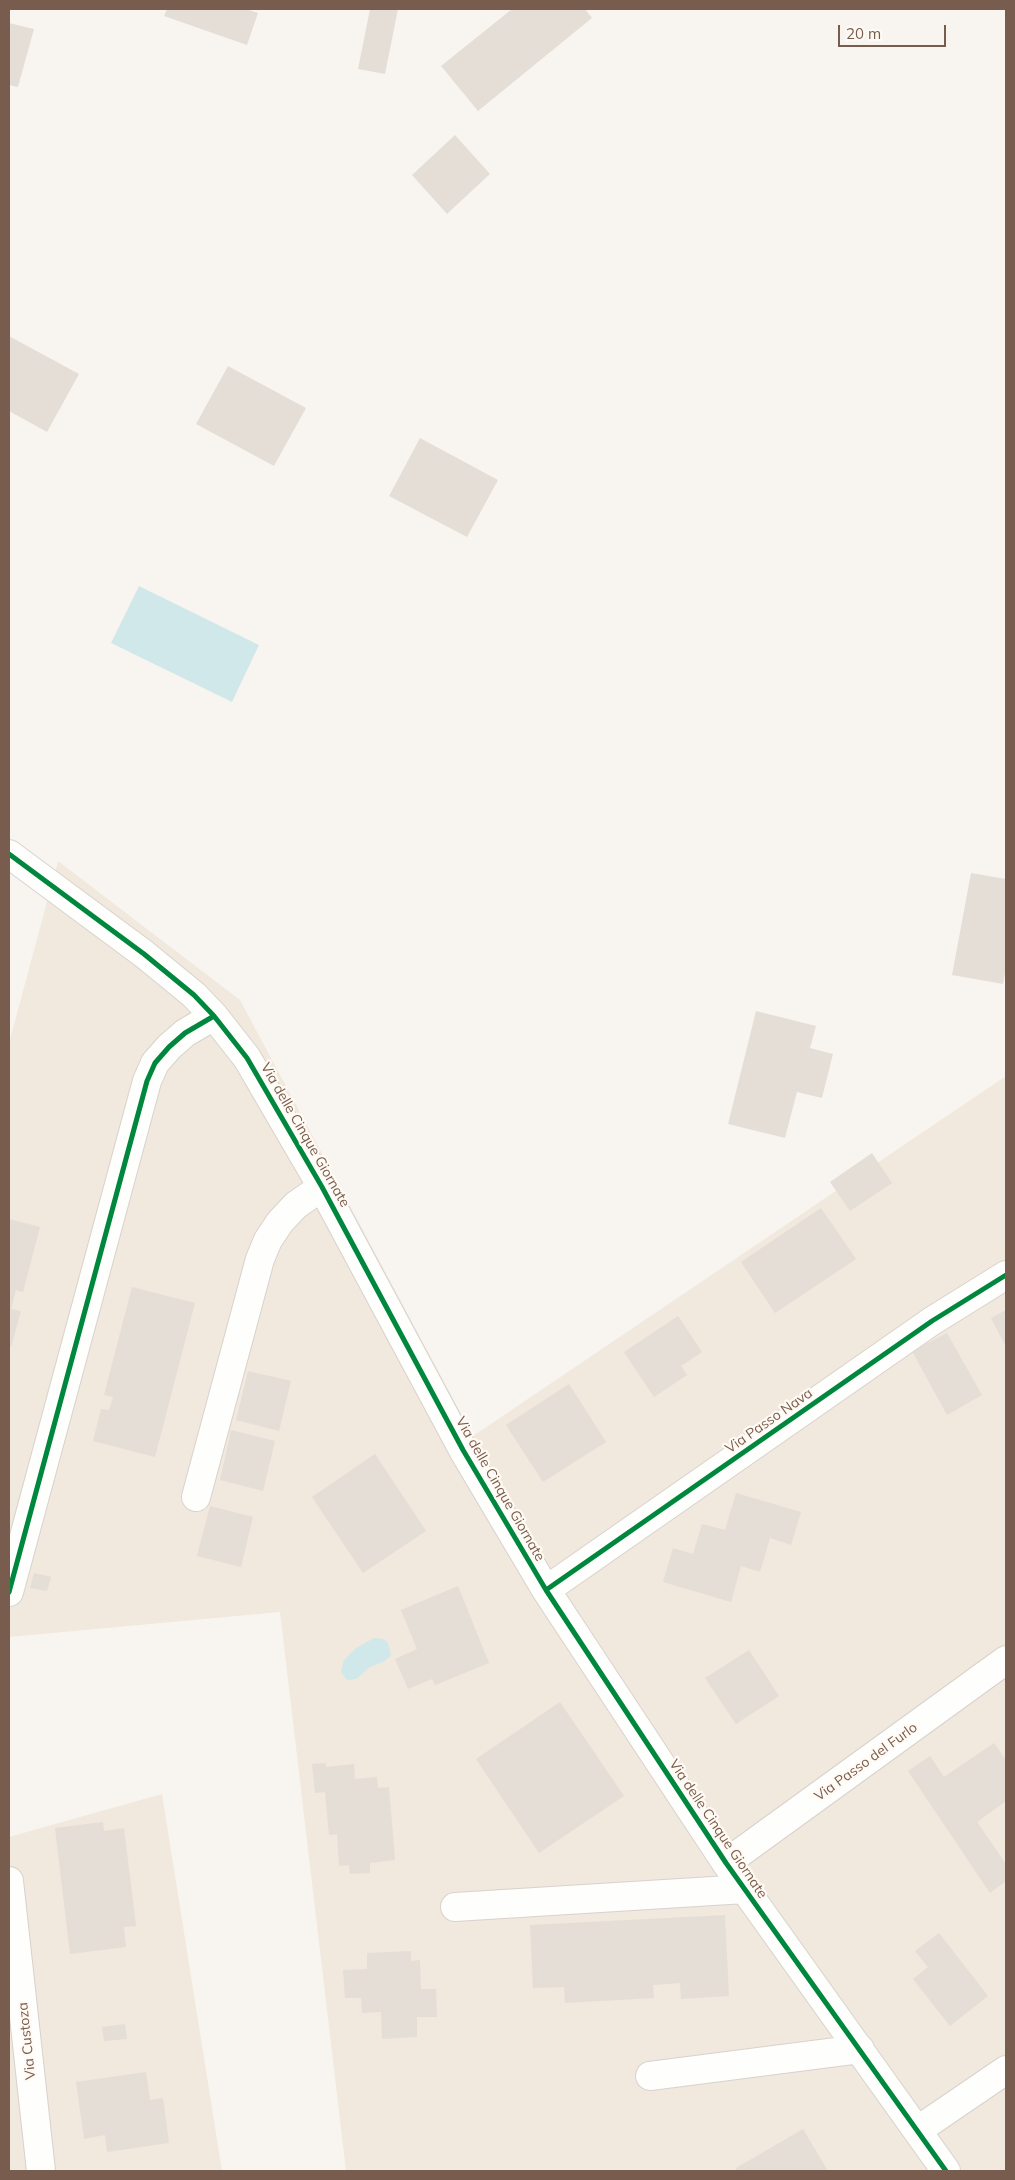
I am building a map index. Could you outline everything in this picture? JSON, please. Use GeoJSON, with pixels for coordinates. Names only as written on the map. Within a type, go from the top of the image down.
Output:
{"type":"FeatureCollection","features":[{"type":"Feature","properties":{"kind":"street","name":"Via delle Cinque Giornate"},"geometry":{"type":"LineString","coordinates":[[9,854],[144,954],[194,995],[214,1016],[247,1058],[322,1187],[430,1390],[546,1590],[726,1863],[946,2171]]}},
{"type":"Feature","properties":{"kind":"street"},"geometry":{"type":"LineString","coordinates":[[9,1592],[147,1081],[155,1063],[169,1047],[185,1033],[214,1016]]}},
{"type":"Feature","properties":{"kind":"street"},"geometry":{"type":"LineString","coordinates":[[196,1497],[260,1259],[268,1240],[280,1222],[296,1205],[322,1187]]}},
{"type":"Feature","properties":{"kind":"street","name":"Via Passo Nava"},"geometry":{"type":"LineString","coordinates":[[546,1590],[932,1321],[1006,1275]]}},
{"type":"Feature","properties":{"kind":"street","name":"Via Passo del Furlo"},"geometry":{"type":"LineString","coordinates":[[726,1863],[1006,1660]]}},
{"type":"Feature","properties":{"kind":"street","name":"Via Custoza"},"geometry":{"type":"LineString","coordinates":[[9,1881],[41,2171]]}},
{"type":"Feature","properties":{"kind":"street"},"geometry":{"type":"LineString","coordinates":[[455,1907],[745,1890]]}},
{"type":"Feature","properties":{"kind":"street"},"geometry":{"type":"LineString","coordinates":[[650,2076],[860,2049]]}},
{"type":"Feature","properties":{"kind":"street"},"geometry":{"type":"LineString","coordinates":[[918,2130],[1006,2070]]}},
{"type":"Feature","properties":{"kind":"shaded area"},"geometry":{"type":"Polygon","coordinates":[[[139,586],[259,645],[232,702],[111,643],[139,586]]]}},
{"type":"Feature","properties":{"kind":"shaded area"},"geometry":{"type":"Polygon","coordinates":[[[58,861],[240,1000],[473,1436],[1006,1076],[1006,2171],[346,2171],[280,1612],[9,1637],[9,1043],[58,861]]]}},
{"type":"Feature","properties":{"kind":"shaded area"},"geometry":{"type":"Polygon","coordinates":[[[374,1638],[384,1639],[388,1643],[391,1655],[385,1661],[370,1667],[356,1679],[347,1680],[341,1672],[344,1660],[356,1648],[374,1638]]]}},
{"type":"Feature","properties":{"kind":"shaded area"},"geometry":{"type":"Polygon","coordinates":[[[162,1794],[222,2171],[9,2171],[9,1837],[162,1794]]]}},
{"type":"Feature","properties":{"kind":"building"},"geometry":{"type":"Polygon","coordinates":[[[167,9],[246,9],[258,13],[247,45],[164,16],[167,9]]]}},
{"type":"Feature","properties":{"kind":"building"},"geometry":{"type":"Polygon","coordinates":[[[370,9],[398,9],[385,74],[358,69],[370,9]]]}},
{"type":"Feature","properties":{"kind":"building"},"geometry":{"type":"Polygon","coordinates":[[[512,9],[585,9],[592,18],[478,111],[441,66],[512,9]]]}},
{"type":"Feature","properties":{"kind":"building"},"geometry":{"type":"Polygon","coordinates":[[[9,23],[34,29],[18,87],[9,85],[9,23]]]}},
{"type":"Feature","properties":{"kind":"building"},"geometry":{"type":"Polygon","coordinates":[[[455,135],[490,174],[447,214],[412,175],[455,135]]]}},
{"type":"Feature","properties":{"kind":"building"},"geometry":{"type":"Polygon","coordinates":[[[9,336],[79,374],[47,432],[9,411],[9,336]]]}},
{"type":"Feature","properties":{"kind":"building"},"geometry":{"type":"Polygon","coordinates":[[[228,366],[306,408],[274,466],[196,424],[228,366]]]}},
{"type":"Feature","properties":{"kind":"building"},"geometry":{"type":"Polygon","coordinates":[[[420,438],[498,480],[467,537],[389,496],[420,438]]]}},
{"type":"Feature","properties":{"kind":"building"},"geometry":{"type":"Polygon","coordinates":[[[971,873],[1006,879],[1006,968],[1003,984],[952,975],[971,873]]]}},
{"type":"Feature","properties":{"kind":"building"},"geometry":{"type":"Polygon","coordinates":[[[756,1011],[816,1026],[810,1048],[833,1054],[822,1098],[797,1092],[785,1138],[728,1124],[756,1011]]]}},
{"type":"Feature","properties":{"kind":"building"},"geometry":{"type":"Polygon","coordinates":[[[872,1153],[892,1183],[850,1211],[830,1182],[872,1153]]]}},
{"type":"Feature","properties":{"kind":"building"},"geometry":{"type":"Polygon","coordinates":[[[821,1208],[856,1259],[775,1313],[741,1262],[821,1208]]]}},
{"type":"Feature","properties":{"kind":"building"},"geometry":{"type":"Polygon","coordinates":[[[9,1219],[40,1227],[23,1292],[16,1290],[11,1309],[21,1311],[11,1347],[9,1346],[9,1219]]]}},
{"type":"Feature","properties":{"kind":"building"},"geometry":{"type":"Polygon","coordinates":[[[132,1287],[195,1303],[155,1457],[93,1441],[101,1409],[109,1410],[113,1397],[104,1395],[132,1287]]]}},
{"type":"Feature","properties":{"kind":"building"},"geometry":{"type":"Polygon","coordinates":[[[1006,1310],[1006,1347],[991,1318],[1006,1310]]]}},
{"type":"Feature","properties":{"kind":"building"},"geometry":{"type":"Polygon","coordinates":[[[678,1316],[702,1352],[681,1366],[687,1375],[654,1397],[624,1352],[678,1316]]]}},
{"type":"Feature","properties":{"kind":"building"},"geometry":{"type":"Polygon","coordinates":[[[947,1333],[982,1395],[947,1415],[912,1351],[947,1333]]]}},
{"type":"Feature","properties":{"kind":"building"},"geometry":{"type":"Polygon","coordinates":[[[248,1371],[291,1381],[279,1431],[236,1420],[248,1371]]]}},
{"type":"Feature","properties":{"kind":"building"},"geometry":{"type":"Polygon","coordinates":[[[569,1384],[606,1442],[543,1482],[506,1425],[569,1384]]]}},
{"type":"Feature","properties":{"kind":"building"},"geometry":{"type":"Polygon","coordinates":[[[231,1430],[275,1441],[263,1491],[220,1480],[231,1430]]]}},
{"type":"Feature","properties":{"kind":"building"},"geometry":{"type":"Polygon","coordinates":[[[375,1454],[426,1531],[363,1573],[312,1497],[375,1454]]]}},
{"type":"Feature","properties":{"kind":"building"},"geometry":{"type":"Polygon","coordinates":[[[736,1493],[801,1512],[791,1545],[770,1538],[760,1572],[741,1566],[731,1602],[663,1582],[673,1548],[693,1554],[702,1524],[725,1530],[736,1493]]]}},
{"type":"Feature","properties":{"kind":"building"},"geometry":{"type":"Polygon","coordinates":[[[210,1506],[253,1517],[241,1567],[197,1556],[210,1506]]]}},
{"type":"Feature","properties":{"kind":"building"},"geometry":{"type":"Polygon","coordinates":[[[34,1573],[51,1577],[47,1591],[30,1588],[34,1573]]]}},
{"type":"Feature","properties":{"kind":"building"},"geometry":{"type":"Polygon","coordinates":[[[458,1586],[489,1663],[435,1685],[432,1679],[408,1689],[395,1659],[417,1649],[401,1610],[458,1586]]]}},
{"type":"Feature","properties":{"kind":"building"},"geometry":{"type":"Polygon","coordinates":[[[749,1650],[779,1696],[736,1724],[705,1678],[749,1650]]]}},
{"type":"Feature","properties":{"kind":"building"},"geometry":{"type":"Polygon","coordinates":[[[560,1702],[624,1796],[539,1853],[476,1759],[560,1702]]]}},
{"type":"Feature","properties":{"kind":"building"},"geometry":{"type":"Polygon","coordinates":[[[994,1743],[1006,1760],[1006,1801],[977,1822],[1006,1864],[1006,1881],[990,1893],[908,1771],[930,1756],[944,1777],[994,1743]]]}},
{"type":"Feature","properties":{"kind":"building"},"geometry":{"type":"Polygon","coordinates":[[[326,1763],[326,1767],[354,1764],[355,1779],[377,1777],[378,1788],[389,1787],[395,1860],[370,1863],[370,1873],[350,1874],[349,1865],[339,1866],[337,1834],[329,1835],[325,1792],[315,1793],[312,1764],[326,1763]]]}},
{"type":"Feature","properties":{"kind":"building"},"geometry":{"type":"Polygon","coordinates":[[[103,1822],[104,1831],[124,1828],[136,1926],[124,1927],[126,1947],[70,1954],[55,1828],[103,1822]]]}},
{"type":"Feature","properties":{"kind":"building"},"geometry":{"type":"Polygon","coordinates":[[[725,1915],[729,1996],[681,1999],[680,1983],[653,1985],[654,1998],[565,2003],[564,1987],[533,1988],[530,1925],[725,1915]]]}},
{"type":"Feature","properties":{"kind":"building"},"geometry":{"type":"Polygon","coordinates":[[[939,1933],[988,1996],[950,2026],[913,1979],[928,1967],[915,1951],[939,1933]]]}},
{"type":"Feature","properties":{"kind":"building"},"geometry":{"type":"Polygon","coordinates":[[[411,1951],[411,1961],[420,1960],[421,1989],[436,1989],[437,2017],[417,2017],[417,2037],[382,2039],[381,2012],[362,2013],[361,1998],[345,1998],[343,1970],[367,1969],[367,1953],[411,1951]]]}},
{"type":"Feature","properties":{"kind":"building"},"geometry":{"type":"Polygon","coordinates":[[[125,2024],[127,2039],[104,2041],[102,2027],[125,2024]]]}},
{"type":"Feature","properties":{"kind":"building"},"geometry":{"type":"Polygon","coordinates":[[[146,2072],[150,2100],[163,2098],[169,2143],[107,2152],[105,2135],[84,2139],[76,2082],[146,2072]]]}},
{"type":"Feature","properties":{"kind":"building"},"geometry":{"type":"Polygon","coordinates":[[[803,2129],[828,2171],[737,2171],[736,2168],[803,2129]]]}},
{"type":"Feature","properties":{"kind":"cycle path"},"geometry":{"type":"LineString","coordinates":[[9,854],[144,954],[194,995],[214,1016],[247,1058],[322,1187],[463,1450],[546,1590],[726,1863],[946,2171]]}},
{"type":"Feature","properties":{"kind":"cycle path"},"geometry":{"type":"LineString","coordinates":[[9,1592],[147,1081],[155,1063],[169,1047],[185,1033],[214,1016]]}},
{"type":"Feature","properties":{"kind":"cycle path"},"geometry":{"type":"LineString","coordinates":[[546,1590],[932,1321],[1006,1275]]}}]}
